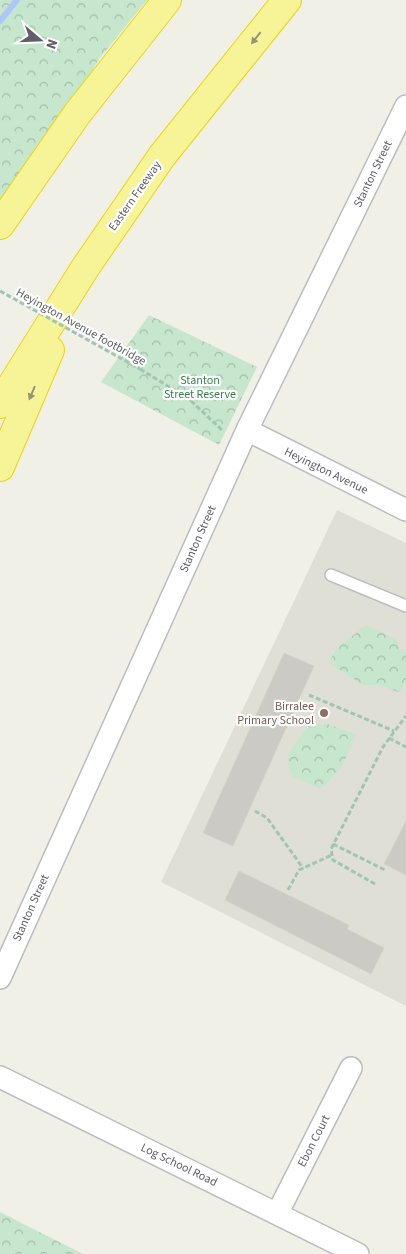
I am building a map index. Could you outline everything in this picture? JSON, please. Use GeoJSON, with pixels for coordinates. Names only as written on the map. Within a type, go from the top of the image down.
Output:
{"type":"FeatureCollection","features":[{"type":"Feature","properties":{"kind":"highway"},"geometry":{"type":"LineString","coordinates":[[0,197],[79,94],[162,0]]}},
{"type":"Feature","properties":{"kind":"highway"},"geometry":{"type":"LineString","coordinates":[[0,225],[76,114],[167,0]]}},
{"type":"Feature","properties":{"kind":"highway","name":"Eastern Freeway"},"geometry":{"type":"LineString","coordinates":[[0,404],[85,268],[162,156],[287,0]]}},
{"type":"Feature","properties":{"kind":"highway"},"geometry":{"type":"LineString","coordinates":[[0,467],[85,268]]}},
{"type":"Feature","properties":{"kind":"street","name":"Stanton Street"},"geometry":{"type":"LineString","coordinates":[[0,978],[247,430],[406,106]]}},
{"type":"Feature","properties":{"kind":"street","name":"Heyington Avenue"},"geometry":{"type":"LineString","coordinates":[[247,430],[406,510]]}},
{"type":"Feature","properties":{"kind":"street","name":"Ebon Court"},"geometry":{"type":"LineString","coordinates":[[277,1214],[351,1068]]}},
{"type":"Feature","properties":{"kind":"street","name":"Log School Road"},"geometry":{"type":"LineString","coordinates":[[0,1077],[358,1254]]}},
{"type":"Feature","properties":{"kind":"lane"},"geometry":{"type":"LineString","coordinates":[[331,575],[406,606]]}},
{"type":"Feature","properties":{"kind":"path","name":"Heyington Avenue footbridge"},"geometry":{"type":"LineString","coordinates":[[0,291],[140,369],[189,399],[224,432]]}},
{"type":"Feature","properties":{"kind":"path"},"geometry":{"type":"LineString","coordinates":[[309,695],[394,731]]}},
{"type":"Feature","properties":{"kind":"path"},"geometry":{"type":"LineString","coordinates":[[375,884],[333,860],[331,849],[389,738],[406,716]]}},
{"type":"Feature","properties":{"kind":"path"},"geometry":{"type":"LineString","coordinates":[[389,738],[406,747]]}},
{"type":"Feature","properties":{"kind":"path"},"geometry":{"type":"LineString","coordinates":[[255,811],[267,818],[303,868]]}},
{"type":"Feature","properties":{"kind":"path"},"geometry":{"type":"LineString","coordinates":[[333,844],[385,870]]}},
{"type":"Feature","properties":{"kind":"path"},"geometry":{"type":"LineString","coordinates":[[288,890],[299,870],[332,855]]}},
{"type":"Feature","properties":{"kind":"shaded area","name":"Birralee Primary School"},"geometry":{"type":"Polygon","coordinates":[[[337,510],[406,543],[406,1006],[161,882],[337,510]]]}},
{"type":"Feature","properties":{"kind":"green space"},"geometry":{"type":"Polygon","coordinates":[[[0,0],[147,0],[99,59],[0,230],[0,0]]]}},
{"type":"Feature","properties":{"kind":"green space","name":"Stanton Street Reserve"},"geometry":{"type":"Polygon","coordinates":[[[149,315],[257,367],[219,445],[101,382],[149,315]]]}},
{"type":"Feature","properties":{"kind":"green space"},"geometry":{"type":"Polygon","coordinates":[[[367,625],[397,640],[399,649],[406,652],[406,679],[400,693],[381,685],[363,685],[328,662],[339,646],[367,625]]]}},
{"type":"Feature","properties":{"kind":"green space"},"geometry":{"type":"Polygon","coordinates":[[[327,724],[356,734],[342,767],[321,789],[292,776],[287,756],[307,727],[327,724]]]}},
{"type":"Feature","properties":{"kind":"green space"},"geometry":{"type":"Polygon","coordinates":[[[0,1212],[83,1254],[0,1254],[0,1212]]]}},
{"type":"Feature","properties":{"kind":"building"},"geometry":{"type":"Polygon","coordinates":[[[284,653],[314,666],[233,846],[203,833],[284,653]]]}},
{"type":"Feature","properties":{"kind":"building"},"geometry":{"type":"Polygon","coordinates":[[[406,821],[406,875],[384,864],[406,821]]]}},
{"type":"Feature","properties":{"kind":"building"},"geometry":{"type":"Polygon","coordinates":[[[239,871],[349,925],[347,929],[384,948],[371,974],[225,900],[239,871]]]}},
{"type":"Feature","properties":{"kind":"waterway"},"geometry":{"type":"LineString","coordinates":[[0,21],[17,0]]}},
{"type":"Feature","properties":{"kind":"place","name":"Birralee Primary School"},"geometry":{"type":"Point","coordinates":[324,713]}}]}
